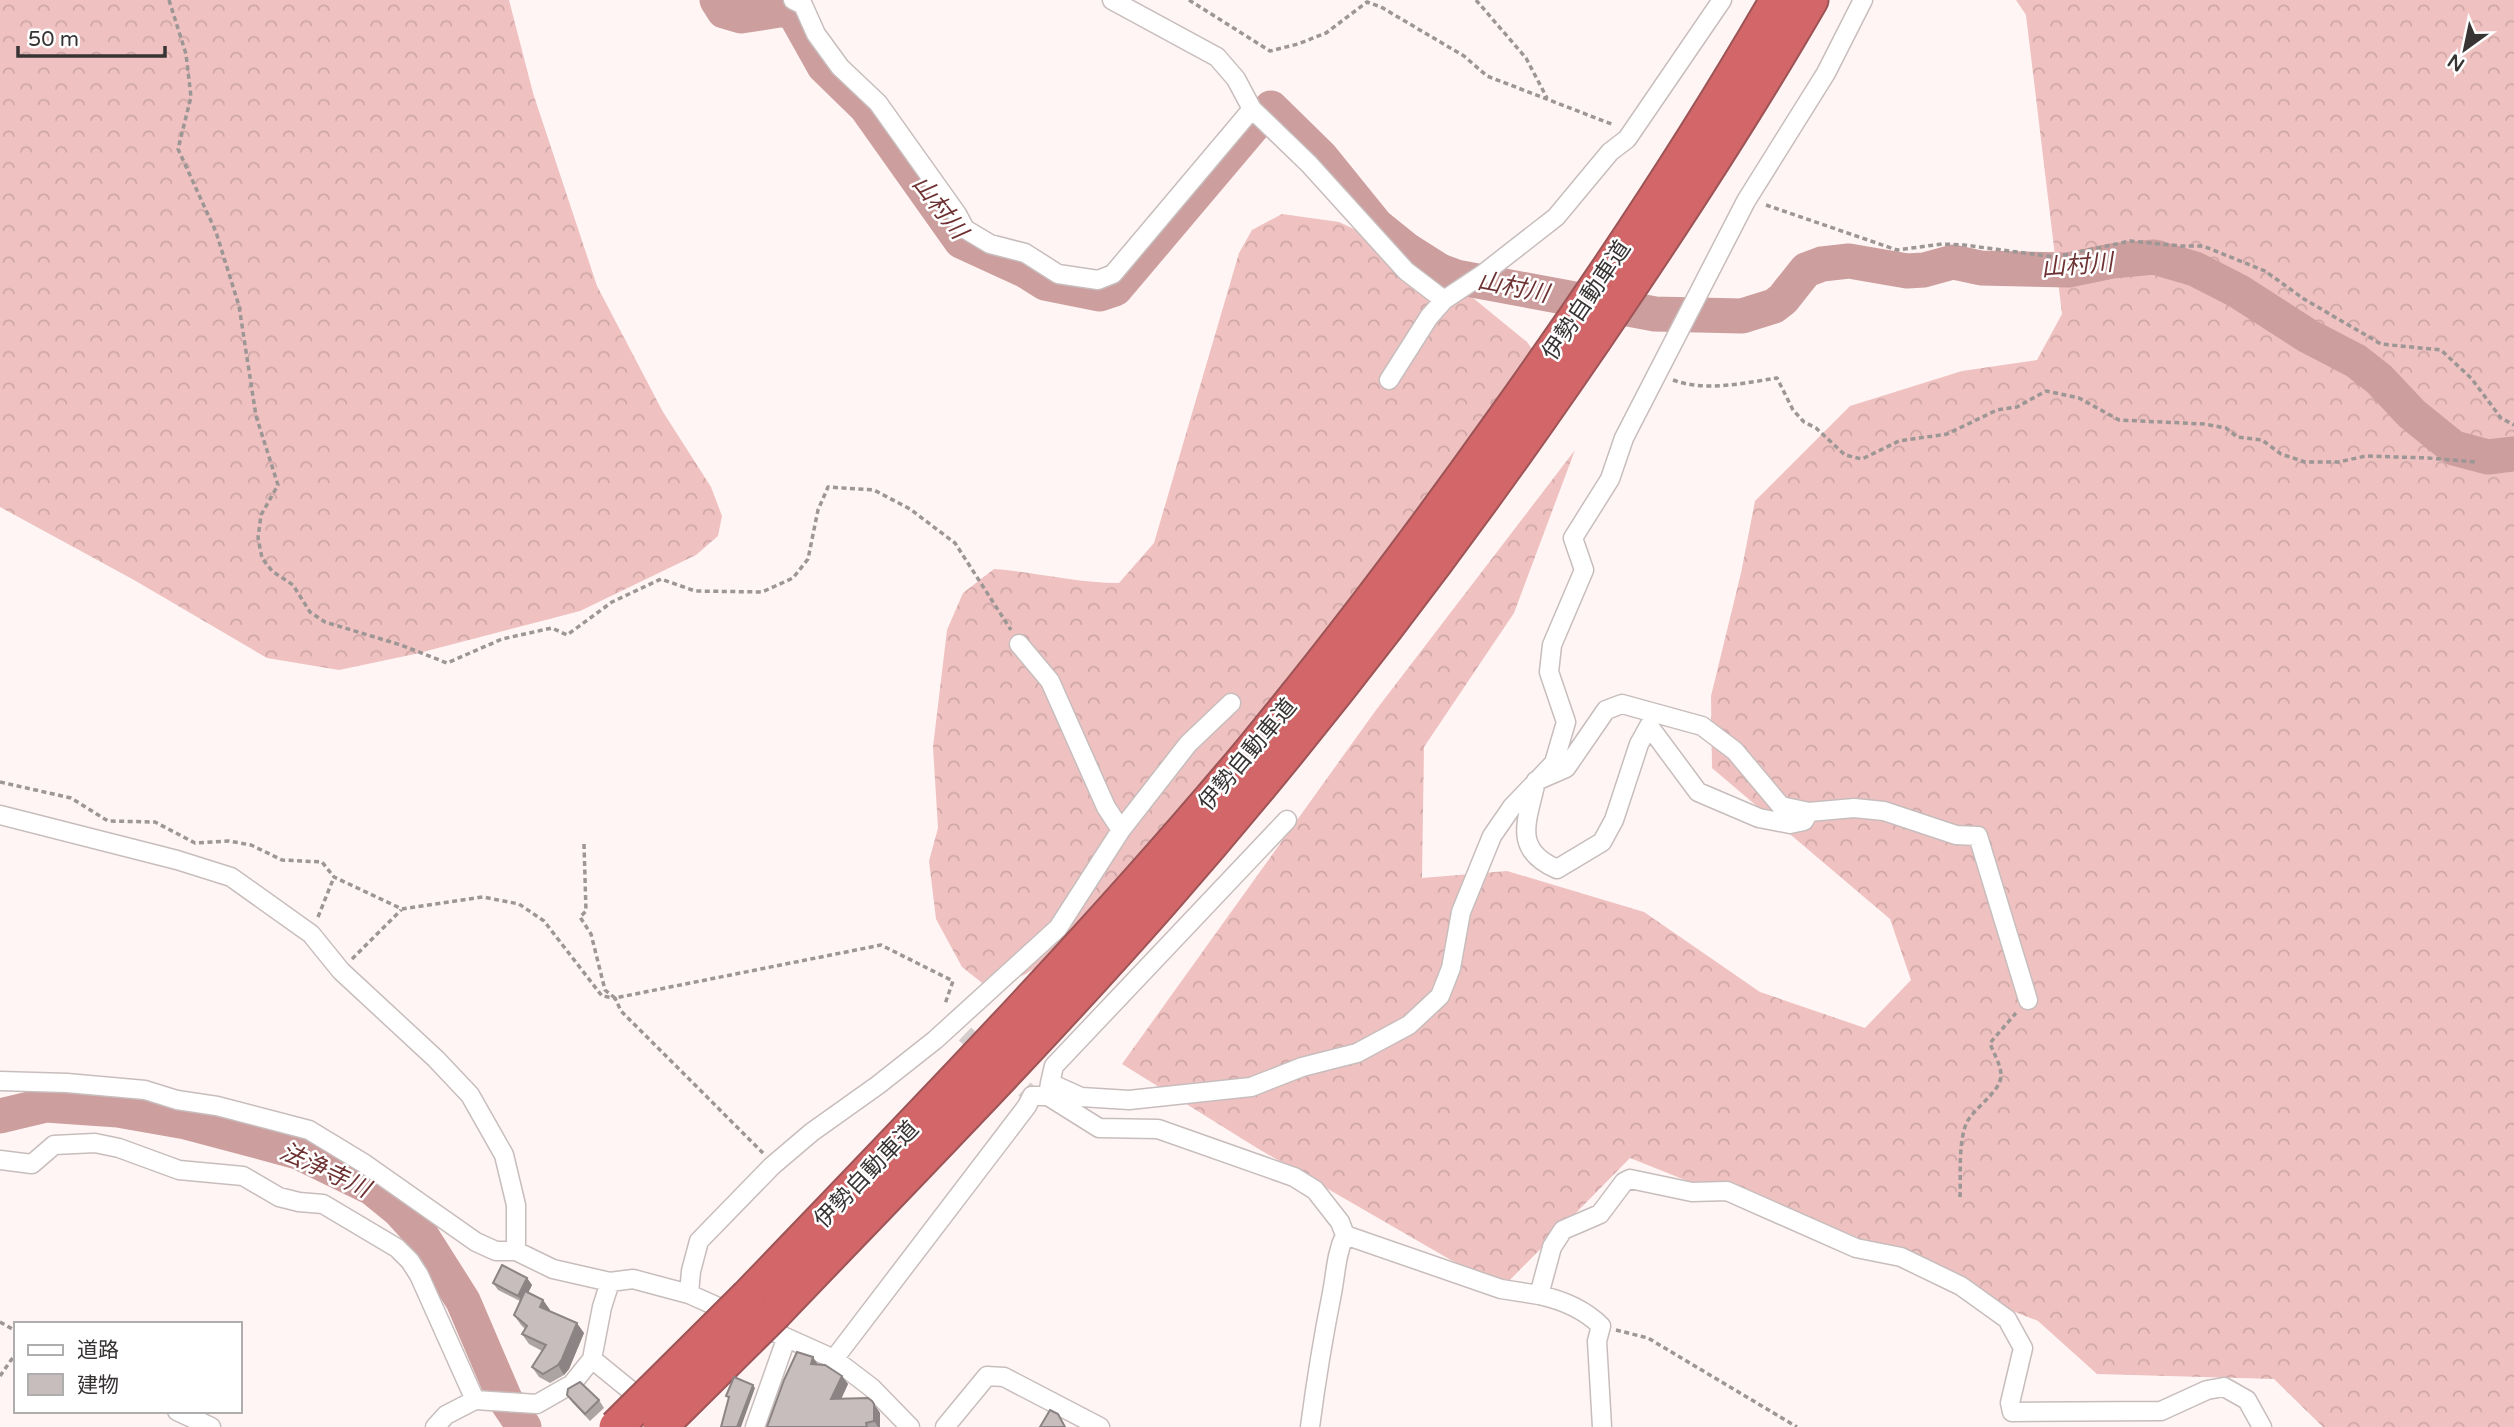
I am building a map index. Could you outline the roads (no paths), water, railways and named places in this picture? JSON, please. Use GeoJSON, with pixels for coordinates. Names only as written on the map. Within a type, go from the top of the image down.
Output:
{"type":"FeatureCollection","features":[{"type":"Feature","properties":{"kind":"highway","name":"伊勢自動車道"},"geometry":{"type":"LineString","coordinates":[[660,1427],[762,1304],[1252,749],[1334,647],[1435,516],[1548,358],[1640,222],[1777,0]]}},
{"type":"Feature","properties":{"kind":"highway","name":"伊勢自動車道"},"geometry":{"type":"LineString","coordinates":[[616,1427],[762,1304],[1083,989],[1235,815],[1357,666],[1458,533],[1572,374],[1664,237],[1811,0]]}},
{"type":"Feature","properties":{"kind":"street"},"geometry":{"type":"LineString","coordinates":[[793,0],[803,5],[816,34],[840,67],[878,103],[965,229],[990,244],[1025,253],[1058,274],[1098,280],[1112,274],[1252,109]]}},
{"type":"Feature","properties":{"kind":"street"},"geometry":{"type":"LineString","coordinates":[[1112,0],[1217,57],[1236,79],[1252,109],[1309,164],[1406,271],[1444,300]]}},
{"type":"Feature","properties":{"kind":"street"},"geometry":{"type":"LineString","coordinates":[[1388,380],[1429,317],[1444,300],[1483,274],[1556,217],[1610,152],[1627,139],[1722,0]]}},
{"type":"Feature","properties":{"kind":"street"},"geometry":{"type":"LineString","coordinates":[[834,1360],[1032,1096],[1049,1090],[1082,1097],[1129,1100],[1251,1087],[1302,1067],[1357,1053],[1409,1025],[1440,996],[1451,968],[1461,912],[1492,836],[1512,807],[1554,763],[1566,722],[1549,672],[1552,645],[1584,570],[1573,538],[1610,479],[1624,438],[1746,201],[1826,73],[1863,0]]}},
{"type":"Feature","properties":{"kind":"street"},"geometry":{"type":"LineString","coordinates":[[1019,644],[1050,681],[1106,807],[1121,830]]}},
{"type":"Feature","properties":{"kind":"street"},"geometry":{"type":"LineString","coordinates":[[689,1294],[699,1241],[772,1166],[812,1132],[958,1030],[1058,928],[1121,830],[1188,744],[1231,703]]}},
{"type":"Feature","properties":{"kind":"street"},"geometry":{"type":"LineString","coordinates":[[1536,781],[1566,768],[1606,710],[1622,704],[1651,719],[1702,726],[1735,751],[1782,806],[1809,812],[1854,808],[1884,811],[1956,835],[1978,836],[2028,1000]]}},
{"type":"Feature","properties":{"kind":"street"},"geometry":{"type":"LineString","coordinates":[[1536,781],[1525,833],[1529,849],[1541,862],[1557,869],[1602,842],[1614,820],[1639,744],[1651,719]]}},
{"type":"Feature","properties":{"kind":"street"},"geometry":{"type":"LineString","coordinates":[[1651,719],[1698,793],[1759,818],[1790,824],[1804,821],[1809,812]]}},
{"type":"Feature","properties":{"kind":"street"},"geometry":{"type":"LineString","coordinates":[[0,815],[177,860],[231,877],[311,934],[341,971],[436,1059],[470,1095],[503,1156],[516,1205],[516,1251]]}},
{"type":"Feature","properties":{"kind":"street"},"geometry":{"type":"LineString","coordinates":[[1049,1090],[1054,1066],[1287,820]]}},
{"type":"Feature","properties":{"kind":"street"},"geometry":{"type":"LineString","coordinates":[[0,1081],[67,1083],[145,1090],[177,1100],[217,1106],[309,1130],[365,1164],[475,1242],[496,1251],[516,1251],[553,1269],[610,1282],[632,1279],[689,1294],[834,1360],[872,1388],[910,1427]]}},
{"type":"Feature","properties":{"kind":"street"},"geometry":{"type":"LineString","coordinates":[[1049,1090],[1099,1128],[1158,1129],[1294,1177],[1315,1190],[1340,1222],[1345,1235],[1338,1250],[1318,1357],[1310,1427]]}},
{"type":"Feature","properties":{"kind":"street"},"geometry":{"type":"LineString","coordinates":[[0,1160],[32,1164],[54,1145],[95,1143],[119,1148],[180,1170],[243,1176],[279,1198],[323,1204],[397,1248],[410,1261],[419,1275],[475,1400]]}},
{"type":"Feature","properties":{"kind":"street"},"geometry":{"type":"LineString","coordinates":[[1539,1294],[1552,1247],[1563,1230],[1600,1214],[1624,1182],[1630,1179],[1692,1192],[1727,1191],[1856,1248],[1900,1257],[1961,1286],[2007,1319],[2023,1348],[2010,1403],[2012,1412],[2161,1411],[2207,1390],[2224,1387],[2247,1400],[2262,1427]]}},
{"type":"Feature","properties":{"kind":"street"},"geometry":{"type":"LineString","coordinates":[[1345,1235],[1501,1289],[1560,1300],[1591,1316],[1601,1326],[1597,1340],[1602,1427]]}},
{"type":"Feature","properties":{"kind":"street"},"geometry":{"type":"LineString","coordinates":[[435,1427],[446,1415],[475,1400],[537,1404],[572,1384],[592,1359],[610,1282]]}},
{"type":"Feature","properties":{"kind":"street"},"geometry":{"type":"LineString","coordinates":[[755,1427],[784,1345]]}},
{"type":"Feature","properties":{"kind":"street"},"geometry":{"type":"LineString","coordinates":[[592,1359],[674,1427]]}},
{"type":"Feature","properties":{"kind":"street"},"geometry":{"type":"LineString","coordinates":[[946,1427],[987,1376],[1004,1377],[1100,1427]]}},
{"type":"Feature","properties":{"kind":"street"},"geometry":{"type":"LineString","coordinates":[[181,1413],[211,1427]]}},
{"type":"Feature","properties":{"kind":"waterway","name":"山村川"},"geometry":{"type":"LineString","coordinates":[[717,0],[724,11],[741,16],[786,9],[796,16],[824,66],[866,107],[961,241],[1026,271],[1045,283],[1100,294],[1115,289],[1271,108],[1321,157],[1376,225],[1407,250],[1440,271],[1456,277],[1655,314],[1742,316],[1774,306],[1806,270],[1822,264],[1849,261],[1907,271],[1924,270],[1953,262],[1981,268],[2068,270],[2112,261],[2154,257],[2195,269],[2238,291],[2308,336],[2356,361],[2379,379],[2412,414],[2454,448],[2488,457],[2514,454]]}},
{"type":"Feature","properties":{"kind":"waterway","name":"法浄寺川"},"geometry":{"type":"LineString","coordinates":[[0,1116],[46,1105],[118,1110],[186,1122],[298,1152],[372,1188],[399,1210],[420,1233],[463,1301],[505,1399],[524,1427]]}},
{"type":"Feature","properties":{"kind":"tunnel"},"geometry":{"type":"LineString","coordinates":[[965,1034],[1032,1096]]}}]}
